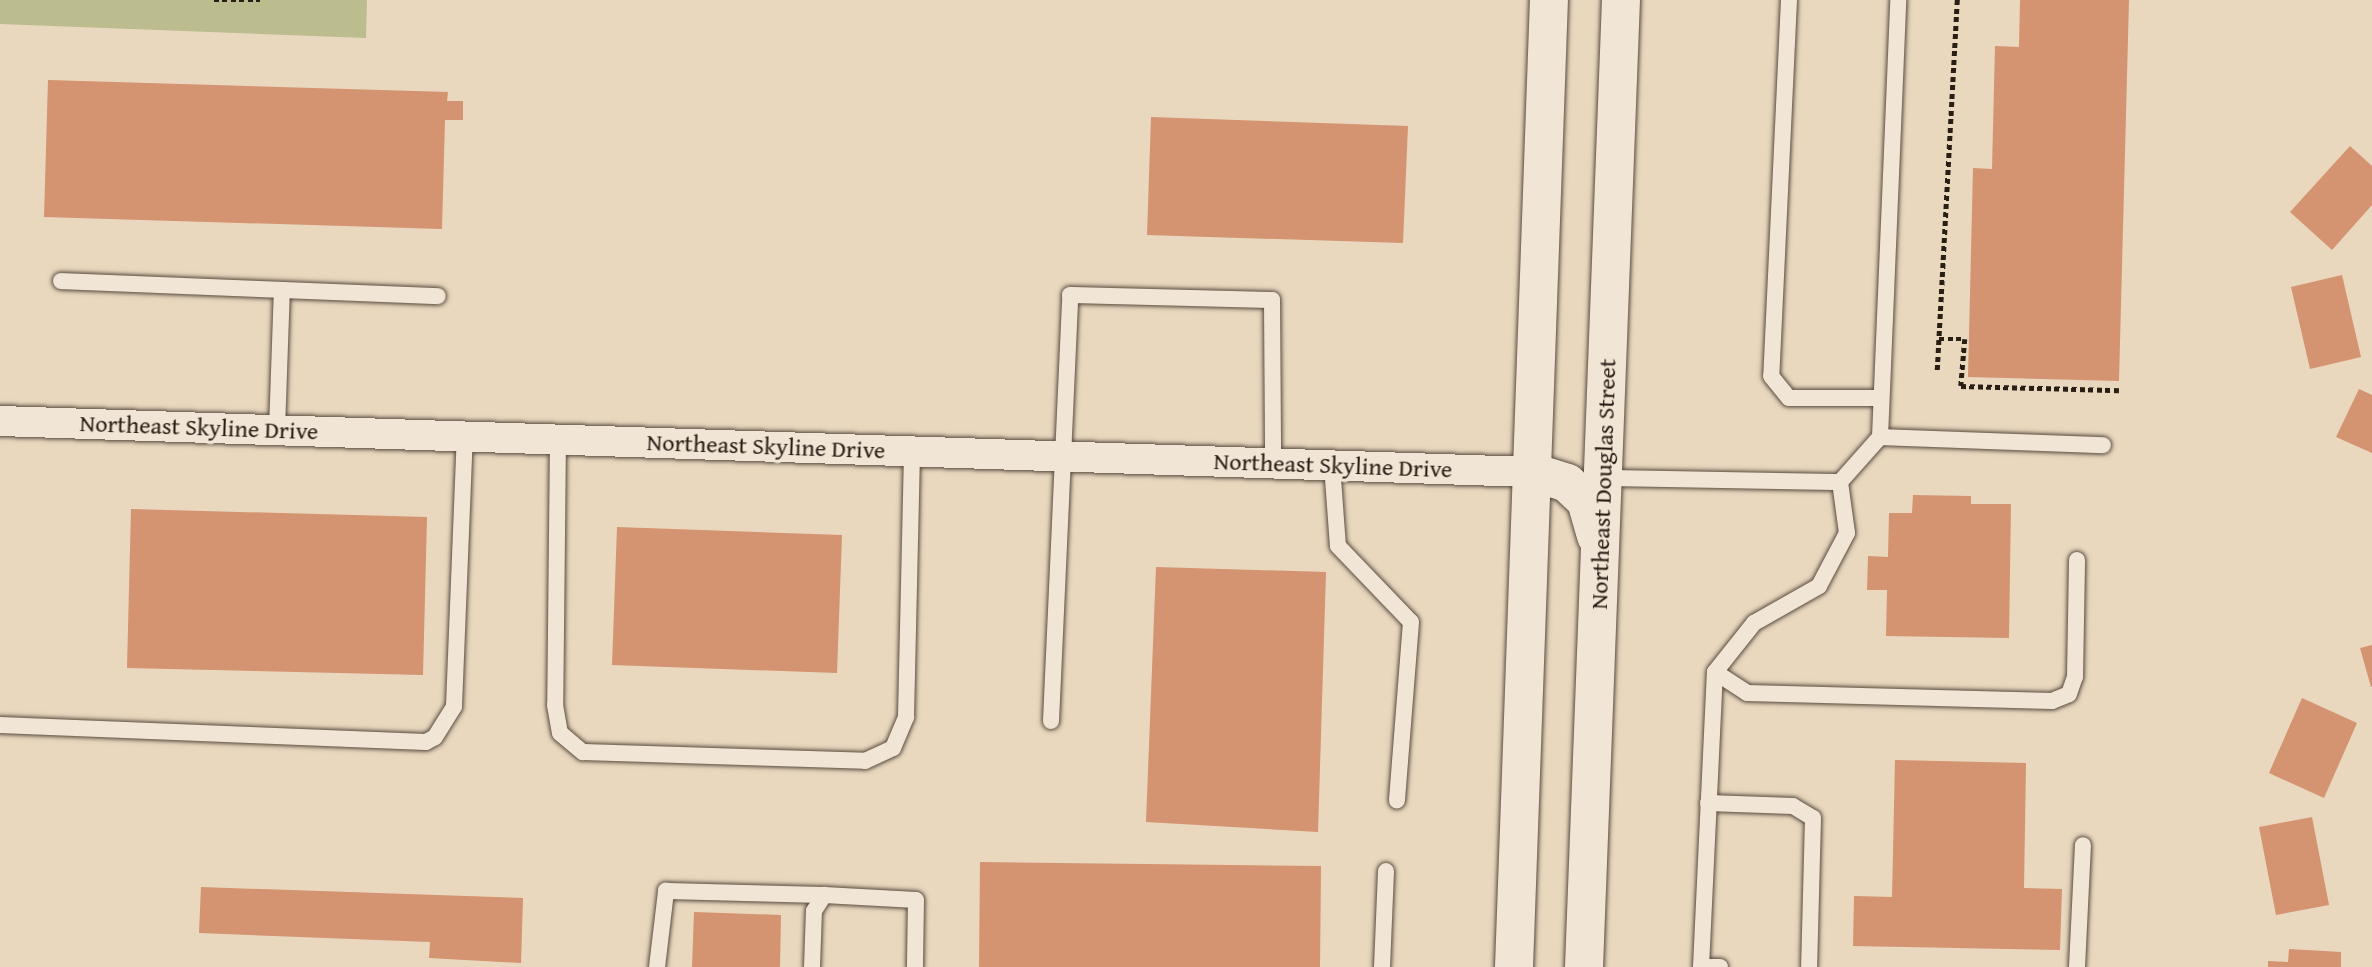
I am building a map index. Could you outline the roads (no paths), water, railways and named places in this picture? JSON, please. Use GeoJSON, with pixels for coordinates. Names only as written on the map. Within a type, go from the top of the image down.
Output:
{"type":"FeatureCollection","features":[{"type":"Feature","properties":{"kind":"main road"},"geometry":{"type":"LineString","coordinates":[[1514,967],[1549,0]]}},
{"type":"Feature","properties":{"kind":"main road","name":"Northeast Douglas Street"},"geometry":{"type":"LineString","coordinates":[[1584,967],[1621,0]]}},
{"type":"Feature","properties":{"kind":"main road"},"geometry":{"type":"LineString","coordinates":[[1532,472],[1567,482],[1586,501],[1601,552]]}},
{"type":"Feature","properties":{"kind":"street","name":"Northeast Skyline Drive"},"geometry":{"type":"LineString","coordinates":[[0,421],[1532,472]]}},
{"type":"Feature","properties":{"kind":"lane"},"geometry":{"type":"LineString","coordinates":[[1789,0],[1771,376],[1789,398],[1881,398]]}},
{"type":"Feature","properties":{"kind":"lane"},"geometry":{"type":"LineString","coordinates":[[1604,478],[1840,482],[1880,438],[1898,0]]}},
{"type":"Feature","properties":{"kind":"lane"},"geometry":{"type":"LineString","coordinates":[[61,281],[438,296]]}},
{"type":"Feature","properties":{"kind":"lane"},"geometry":{"type":"LineString","coordinates":[[277,430],[282,290]]}},
{"type":"Feature","properties":{"kind":"lane"},"geometry":{"type":"LineString","coordinates":[[1051,720],[1070,295],[1272,300],[1273,463]]}},
{"type":"Feature","properties":{"kind":"lane"},"geometry":{"type":"LineString","coordinates":[[0,725],[426,742],[435,737],[454,706],[465,436]]}},
{"type":"Feature","properties":{"kind":"lane"},"geometry":{"type":"LineString","coordinates":[[1880,438],[2103,446]]}},
{"type":"Feature","properties":{"kind":"lane"},"geometry":{"type":"LineString","coordinates":[[558,439],[555,705],[560,733],[583,752],[865,761],[893,748],[906,718],[912,451]]}},
{"type":"Feature","properties":{"kind":"lane"},"geometry":{"type":"LineString","coordinates":[[1332,465],[1338,546],[1410,622],[1396,800]]}},
{"type":"Feature","properties":{"kind":"lane"},"geometry":{"type":"LineString","coordinates":[[1720,967],[1701,967],[1715,672],[1754,623],[1819,586],[1847,533],[1840,482]]}},
{"type":"Feature","properties":{"kind":"lane"},"geometry":{"type":"LineString","coordinates":[[1715,672],[1746,693],[2052,701],[2068,694],[2075,677],[2077,561]]}},
{"type":"Feature","properties":{"kind":"lane"},"geometry":{"type":"LineString","coordinates":[[1708,803],[1793,806],[1813,818],[1809,967]]}},
{"type":"Feature","properties":{"kind":"lane"},"geometry":{"type":"LineString","coordinates":[[2077,967],[2083,845]]}},
{"type":"Feature","properties":{"kind":"lane"},"geometry":{"type":"LineString","coordinates":[[1382,967],[1386,871]]}},
{"type":"Feature","properties":{"kind":"lane"},"geometry":{"type":"LineString","coordinates":[[657,967],[666,891],[916,900],[915,967]]}},
{"type":"Feature","properties":{"kind":"lane"},"geometry":{"type":"LineString","coordinates":[[812,967],[814,911],[824,895]]}}]}
